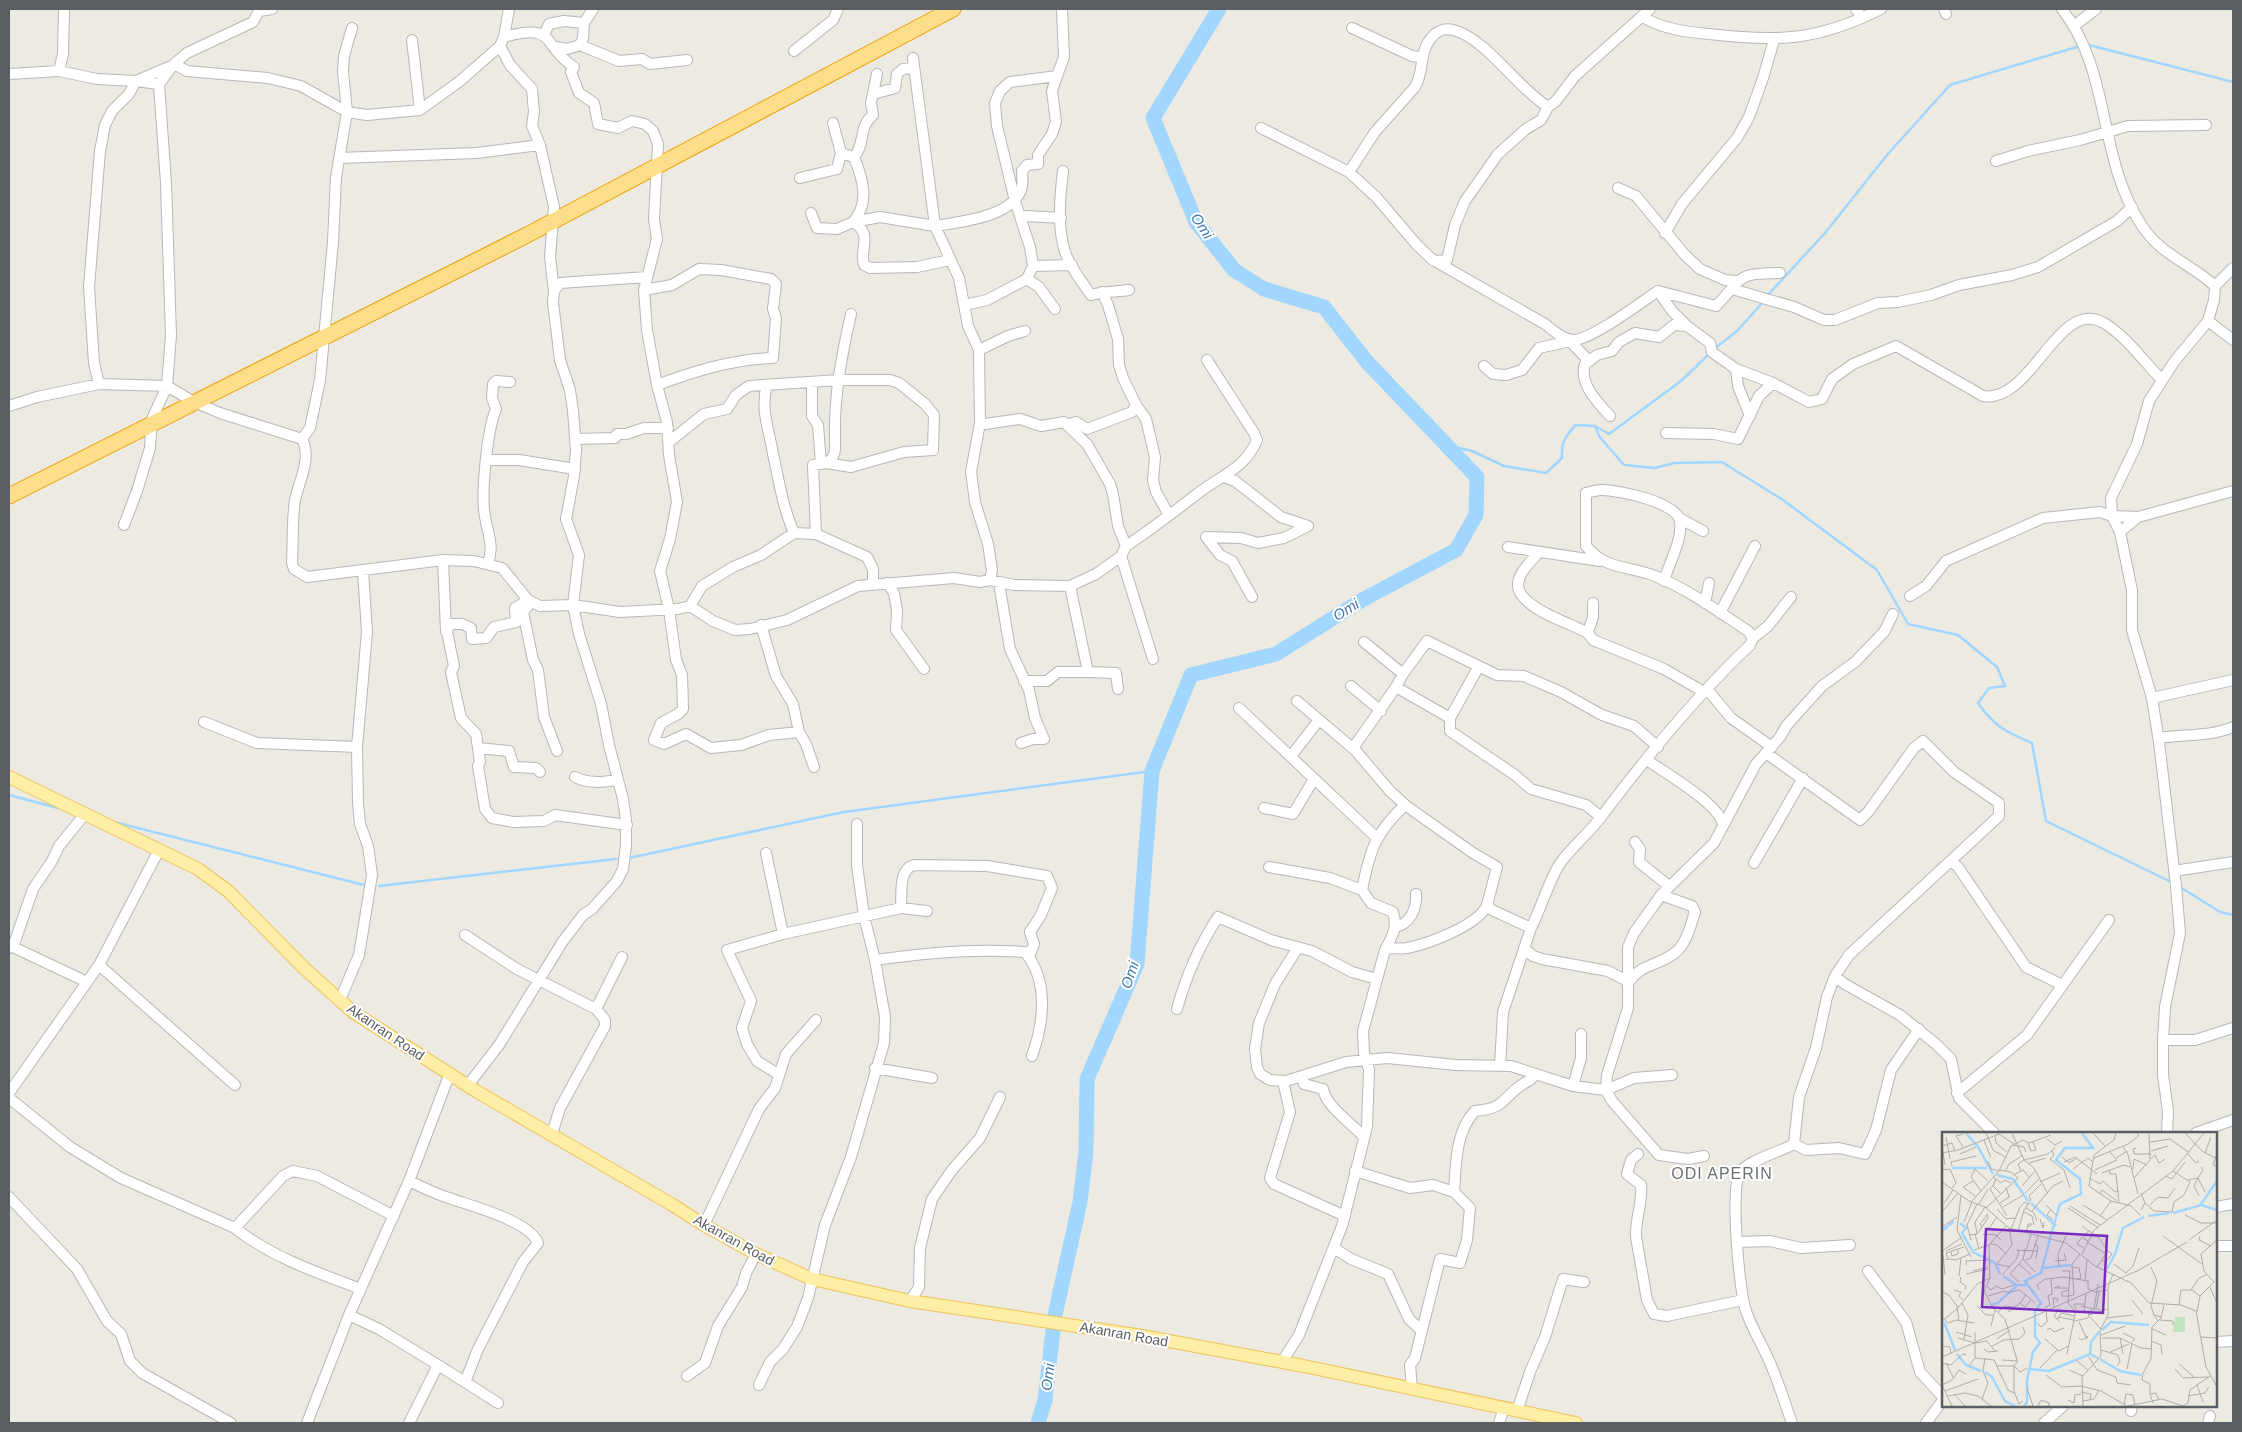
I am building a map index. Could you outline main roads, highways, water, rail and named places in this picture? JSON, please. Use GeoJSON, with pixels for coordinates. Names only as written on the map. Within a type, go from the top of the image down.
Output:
{"type":"FeatureCollection","features":[{"type":"Feature","properties":{"kind":"highway"},"geometry":{"type":"LineString","coordinates":[[9,496],[527,235],[953,9]]}},
{"type":"Feature","properties":{"kind":"main road","name":"Akanran Road"},"geometry":{"type":"LineString","coordinates":[[9,777],[198,869],[228,890],[304,968],[354,1012],[468,1085],[704,1225],[756,1254],[812,1280],[910,1301],[1142,1336],[1282,1362],[1576,1423]]}},
{"type":"Feature","properties":{"kind":"waterway","name":"Omi"},"geometry":{"type":"LineString","coordinates":[[1055,1315],[1080,1202],[1086,1152],[1087,1079],[1137,964],[1152,771],[1191,675],[1276,654],[1362,600],[1456,550],[1476,515],[1477,477],[1367,362],[1324,307],[1264,289],[1234,270],[1196,222],[1153,118],[1219,9]]}},
{"type":"Feature","properties":{"kind":"waterway"},"geometry":{"type":"LineString","coordinates":[[2089,45],[2233,82]]}},
{"type":"Feature","properties":{"kind":"waterway"},"geometry":{"type":"LineString","coordinates":[[1767,296],[1825,233],[1887,155],[1950,85],[2080,46]]}},
{"type":"Feature","properties":{"kind":"waterway"},"geometry":{"type":"LineString","coordinates":[[1714,349],[1737,331],[1764,301]]}},
{"type":"Feature","properties":{"kind":"waterway"},"geometry":{"type":"LineString","coordinates":[[1450,446],[1472,451],[1504,466],[1546,473],[1562,458],[1564,440],[1576,425],[1595,426],[1609,434],[1681,381],[1710,353]]}},
{"type":"Feature","properties":{"kind":"waterway"},"geometry":{"type":"LineString","coordinates":[[1595,426],[1599,436],[1624,465],[1655,468],[1674,463],[1722,462],[1783,500],[1877,570],[1908,624],[1958,635],[1997,667],[2005,686],[1989,688],[1978,703],[2001,728],[2032,743],[2046,821],[2173,883]]}},
{"type":"Feature","properties":{"kind":"waterway"},"geometry":{"type":"LineString","coordinates":[[629,858],[844,812],[1152,771]]}},
{"type":"Feature","properties":{"kind":"waterway"},"geometry":{"type":"LineString","coordinates":[[9,795],[58,808]]}},
{"type":"Feature","properties":{"kind":"waterway"},"geometry":{"type":"LineString","coordinates":[[114,822],[368,886]]}},
{"type":"Feature","properties":{"kind":"waterway"},"geometry":{"type":"LineString","coordinates":[[379,886],[616,859]]}},
{"type":"Feature","properties":{"kind":"waterway"},"geometry":{"type":"LineString","coordinates":[[2180,887],[2220,912],[2233,915]]}},
{"type":"Feature","properties":{"kind":"waterway","name":"Omi"},"geometry":{"type":"LineString","coordinates":[[1038,1423],[1045,1400],[1053,1330]]}},
{"type":"Feature","properties":{"kind":"district","name":"ODI APERIN"},"geometry":{"type":"Point","coordinates":[1722,1173]}}]}
